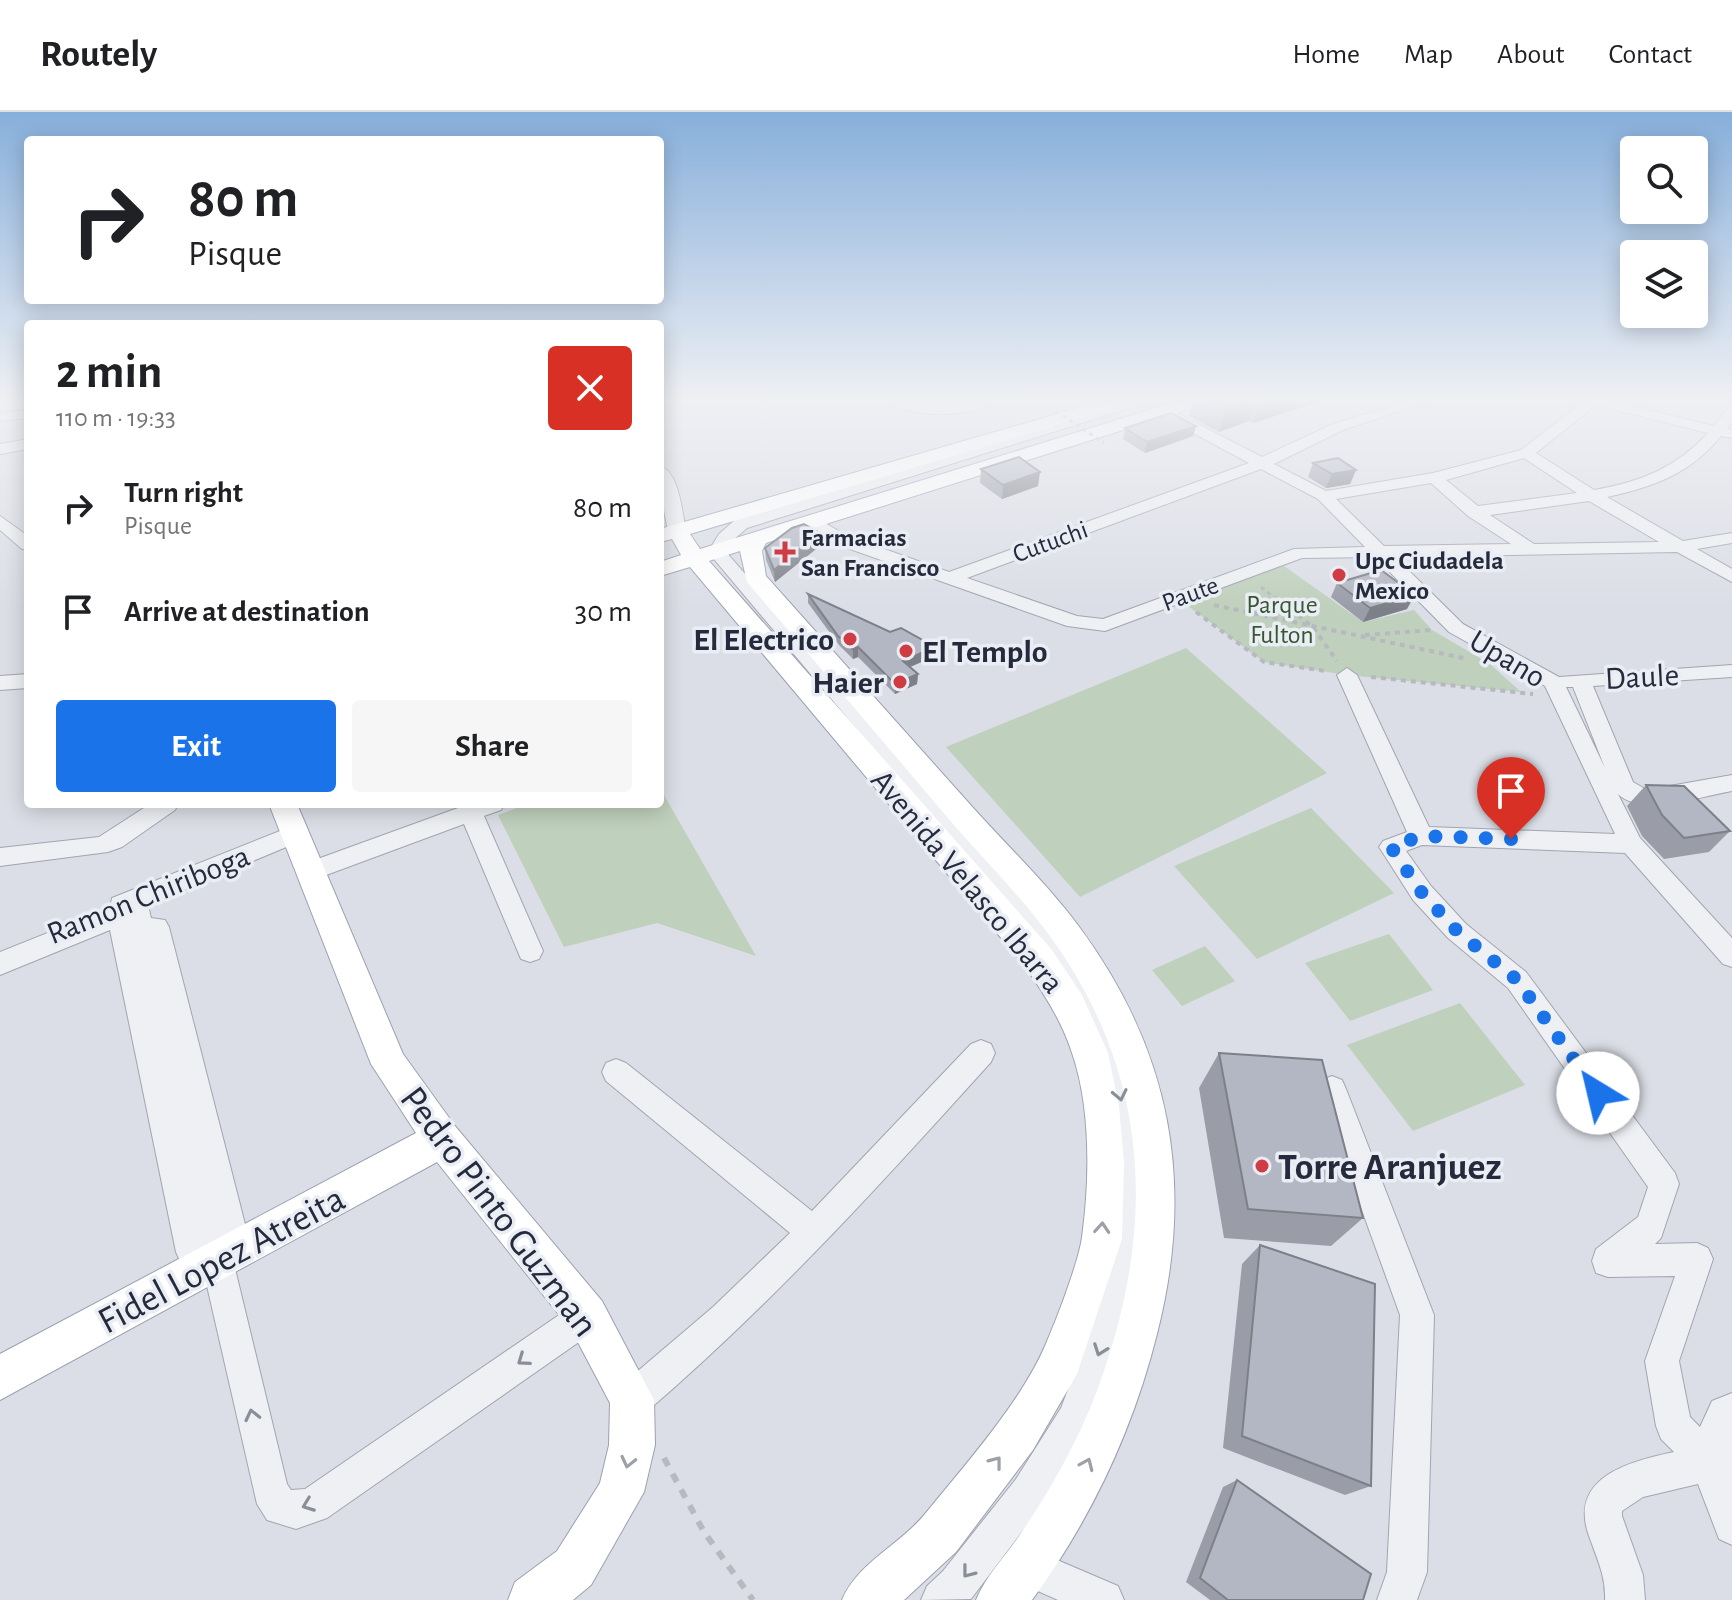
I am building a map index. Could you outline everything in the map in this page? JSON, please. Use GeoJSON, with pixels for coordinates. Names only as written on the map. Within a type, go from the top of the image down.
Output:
{"type":"FeatureCollection","features":[{"type":"Feature","properties":{"kind":"main road"},"geometry":{"type":"LineString","coordinates":[[664,565],[687,544],[910,470]]}},
{"type":"Feature","properties":{"kind":"main road"},"geometry":{"type":"LineString","coordinates":[[687,544],[756,540],[961,470]]}},
{"type":"Feature","properties":{"kind":"main road","name":"Avenida Velasco Ibarra"},"geometry":{"type":"LineString","coordinates":[[756,540],[751,551],[755,577],[1068,936],[1098,985],[1131,1053],[1148,1107],[1157,1176],[1150,1281],[1118,1393],[1077,1485],[1029,1567],[1001,1600]]}},
{"type":"Feature","properties":{"kind":"main road","name":"Avenida Velasco Ibarra"},"geometry":{"type":"LineString","coordinates":[[687,544],[1040,960],[1075,1017],[1090,1053],[1101,1106],[1105,1163],[1102,1239],[1062,1359],[1017,1434],[939,1535],[867,1600]]}},
{"type":"Feature","properties":{"kind":"main road","name":"Pedro Pinto Guzman"},"geometry":{"type":"LineString","coordinates":[[289,819],[389,1064],[442,1139],[587,1316],[632,1400],[632,1445],[621,1492],[574,1568],[533,1600]]}},
{"type":"Feature","properties":{"kind":"main road","name":"Fidel Lopez Atreita"},"geometry":{"type":"LineString","coordinates":[[0,1378],[213,1248],[442,1139]]}},
{"type":"Feature","properties":{"kind":"street"},"geometry":{"type":"LineString","coordinates":[[687,544],[725,538],[741,524],[928,470]]}},
{"type":"Feature","properties":{"kind":"street"},"geometry":{"type":"LineString","coordinates":[[756,540],[770,524],[951,470]]}},
{"type":"Feature","properties":{"kind":"street","name":"Cutuchi"},"geometry":{"type":"LineString","coordinates":[[947,579],[1243,470]]}},
{"type":"Feature","properties":{"kind":"street","name":"Upano"},"geometry":{"type":"LineString","coordinates":[[1277,470],[1324,496],[1456,628],[1522,662],[1558,690],[1631,844],[1732,956]]}},
{"type":"Feature","properties":{"kind":"street"},"geometry":{"type":"LineString","coordinates":[[1324,496],[1462,470]]}},
{"type":"Feature","properties":{"kind":"street"},"geometry":{"type":"LineString","coordinates":[[1553,470],[1732,577]]}},
{"type":"Feature","properties":{"kind":"street"},"geometry":{"type":"LineString","coordinates":[[1474,512],[1589,494],[1673,470]]}},
{"type":"Feature","properties":{"kind":"street"},"geometry":{"type":"LineString","coordinates":[[1434,478],[1474,512],[1528,548]]}},
{"type":"Feature","properties":{"kind":"street"},"geometry":{"type":"LineString","coordinates":[[664,480],[687,544],[1022,908],[1081,991],[1116,1074],[1130,1141],[1131,1229],[1111,1321],[1075,1419],[1029,1492],[957,1585],[941,1600]]}},
{"type":"Feature","properties":{"kind":"street","name":"Paute"},"geometry":{"type":"LineString","coordinates":[[812,520],[822,531],[839,539],[947,579],[1091,625],[1105,625],[1300,553],[1681,547],[1732,538]]}},
{"type":"Feature","properties":{"kind":"street"},"geometry":{"type":"LineString","coordinates":[[0,521],[24,542]]}},
{"type":"Feature","properties":{"kind":"street","name":"Daule"},"geometry":{"type":"LineString","coordinates":[[1558,690],[1580,680],[1732,671]]}},
{"type":"Feature","properties":{"kind":"street"},"geometry":{"type":"LineString","coordinates":[[1347,675],[1421,836]]}},
{"type":"Feature","properties":{"kind":"street"},"geometry":{"type":"LineString","coordinates":[[1580,680],[1624,786],[1633,795],[1647,798],[1732,783]]}},
{"type":"Feature","properties":{"kind":"street"},"geometry":{"type":"LineString","coordinates":[[0,683],[24,681]]}},
{"type":"Feature","properties":{"kind":"street"},"geometry":{"type":"LineString","coordinates":[[0,857],[100,846],[114,841],[161,808]]}},
{"type":"Feature","properties":{"kind":"street"},"geometry":{"type":"LineString","coordinates":[[310,872],[482,808],[530,951]]}},
{"type":"Feature","properties":{"kind":"street","name":"Ramon Chiriboga"},"geometry":{"type":"LineString","coordinates":[[0,955],[142,902],[289,819]]}},
{"type":"Feature","properties":{"kind":"street"},"geometry":{"type":"LineString","coordinates":[[1631,844],[1421,836],[1391,847],[1422,893],[1457,931],[1517,980],[1664,1184],[1650,1227],[1608,1261],[1697,1259],[1662,1361],[1674,1426],[1711,1464]]}},
{"type":"Feature","properties":{"kind":"street"},"geometry":{"type":"LineString","coordinates":[[142,902],[213,1248],[270,1491],[280,1507],[296,1510],[314,1505],[587,1316]]}},
{"type":"Feature","properties":{"kind":"street"},"geometry":{"type":"LineString","coordinates":[[0,964],[120,915],[213,1248]]}},
{"type":"Feature","properties":{"kind":"street"},"geometry":{"type":"LineString","coordinates":[[632,1400],[699,1346],[815,1233],[981,1053]]}},
{"type":"Feature","properties":{"kind":"street"},"geometry":{"type":"LineString","coordinates":[[616,1072],[815,1233]]}},
{"type":"Feature","properties":{"kind":"street"},"geometry":{"type":"LineString","coordinates":[[1332,1089],[1417,1315],[1407,1572],[1397,1600]]}},
{"type":"Feature","properties":{"kind":"street"},"geometry":{"type":"LineString","coordinates":[[1732,1411],[1725,1414],[1711,1438],[1711,1464],[1732,1526]]}},
{"type":"Feature","properties":{"kind":"street"},"geometry":{"type":"LineString","coordinates":[[1625,1600],[1627,1580],[1606,1536],[1603,1503],[1609,1496],[1654,1475],[1711,1464]]}},
{"type":"Feature","properties":{"kind":"street"},"geometry":{"type":"LineString","coordinates":[[1029,1567],[1104,1600]]}},
{"type":"Feature","properties":{"kind":"path"},"geometry":{"type":"LineString","coordinates":[[1243,573],[1312,626],[1347,675]]}},
{"type":"Feature","properties":{"kind":"path"},"geometry":{"type":"LineString","coordinates":[[1177,598],[1490,664],[1522,662]]}},
{"type":"Feature","properties":{"kind":"path"},"geometry":{"type":"LineString","coordinates":[[1177,598],[1264,662],[1347,675],[1558,690]]}},
{"type":"Feature","properties":{"kind":"path"},"geometry":{"type":"LineString","coordinates":[[1359,636],[1456,628]]}},
{"type":"Feature","properties":{"kind":"path"},"geometry":{"type":"LineString","coordinates":[[661,1453],[704,1532],[753,1600]]}},
{"type":"Feature","properties":{"kind":"green space","name":"Parque Fulton"},"geometry":{"type":"Polygon","coordinates":[[[1277,561],[1363,622],[1414,610],[1432,630],[1490,664],[1521,692],[1347,675],[1264,662],[1177,598],[1277,561]]]}},
{"type":"Feature","properties":{"kind":"green space"},"geometry":{"type":"Polygon","coordinates":[[[1186,648],[1327,773],[1080,897],[946,747],[1186,648]]]}},
{"type":"Feature","properties":{"kind":"green space"},"geometry":{"type":"Polygon","coordinates":[[[664,795],[756,956],[657,923],[564,947],[498,815],[516,808],[664,808],[664,795]]]}},
{"type":"Feature","properties":{"kind":"green space"},"geometry":{"type":"Polygon","coordinates":[[[1311,808],[1394,893],[1257,959],[1174,866],[1311,808]]]}},
{"type":"Feature","properties":{"kind":"green space"},"geometry":{"type":"Polygon","coordinates":[[[1389,934],[1433,990],[1350,1021],[1305,963],[1389,934]]]}},
{"type":"Feature","properties":{"kind":"green space"},"geometry":{"type":"Polygon","coordinates":[[[1205,946],[1235,981],[1182,1006],[1152,970],[1205,946]]]}},
{"type":"Feature","properties":{"kind":"green space"},"geometry":{"type":"Polygon","coordinates":[[[1460,1003],[1525,1085],[1413,1131],[1347,1045],[1460,1003]]]}},
{"type":"Feature","properties":{"kind":"building"},"geometry":{"type":"Polygon","coordinates":[[[983,470],[1040,472],[1003,485],[983,470]]]}},
{"type":"Feature","properties":{"kind":"building"},"geometry":{"type":"Polygon","coordinates":[[[1326,470],[1353,470],[1332,474],[1326,470]]]}},
{"type":"Feature","properties":{"kind":"building"},"geometry":{"type":"Polygon","coordinates":[[[804,524],[820,533],[774,570],[765,548],[792,528],[804,524]]]}},
{"type":"Feature","properties":{"kind":"building"},"geometry":{"type":"Polygon","coordinates":[[[1381,570],[1415,595],[1370,608],[1337,583],[1381,570]]]}},
{"type":"Feature","properties":{"kind":"building"},"geometry":{"type":"Polygon","coordinates":[[[808,594],[890,632],[901,628],[935,647],[903,661],[918,674],[895,684],[858,647],[853,649],[838,636],[808,594]]]}},
{"type":"Feature","properties":{"kind":"building"},"geometry":{"type":"Polygon","coordinates":[[[1646,785],[1684,786],[1730,831],[1684,838],[1662,815],[1646,785]]]}},
{"type":"Feature","properties":{"kind":"building"},"geometry":{"type":"Polygon","coordinates":[[[1219,1053],[1322,1060],[1363,1218],[1248,1209],[1219,1053]]]}},
{"type":"Feature","properties":{"kind":"building"},"geometry":{"type":"Polygon","coordinates":[[[1260,1245],[1375,1284],[1371,1486],[1242,1436],[1260,1245]]]}},
{"type":"Feature","properties":{"kind":"building"},"geometry":{"type":"Polygon","coordinates":[[[1237,1480],[1371,1574],[1363,1600],[1228,1600],[1200,1578],[1237,1480]]]}},
{"type":"Feature","properties":{"kind":"place","name":"Farmacias San Francisco"},"geometry":{"type":"Point","coordinates":[785,552]}},
{"type":"Feature","properties":{"kind":"place","name":"Upc Ciudadela Mexico"},"geometry":{"type":"Point","coordinates":[1339,575]}},
{"type":"Feature","properties":{"kind":"place","name":"El Electrico"},"geometry":{"type":"Point","coordinates":[850,639]}},
{"type":"Feature","properties":{"kind":"place","name":"El Templo"},"geometry":{"type":"Point","coordinates":[906,651]}},
{"type":"Feature","properties":{"kind":"place","name":"Haier"},"geometry":{"type":"Point","coordinates":[900,682]}},
{"type":"Feature","properties":{"kind":"place","name":"Torre Aranjuez"},"geometry":{"type":"Point","coordinates":[1262,1166]}},
{"type":"Feature","properties":{"kind":"route"},"geometry":{"type":"LineString","coordinates":[[1511,839],[1421,836],[1391,847],[1422,893],[1457,931],[1517,980],[1598,1093]]}}]}
